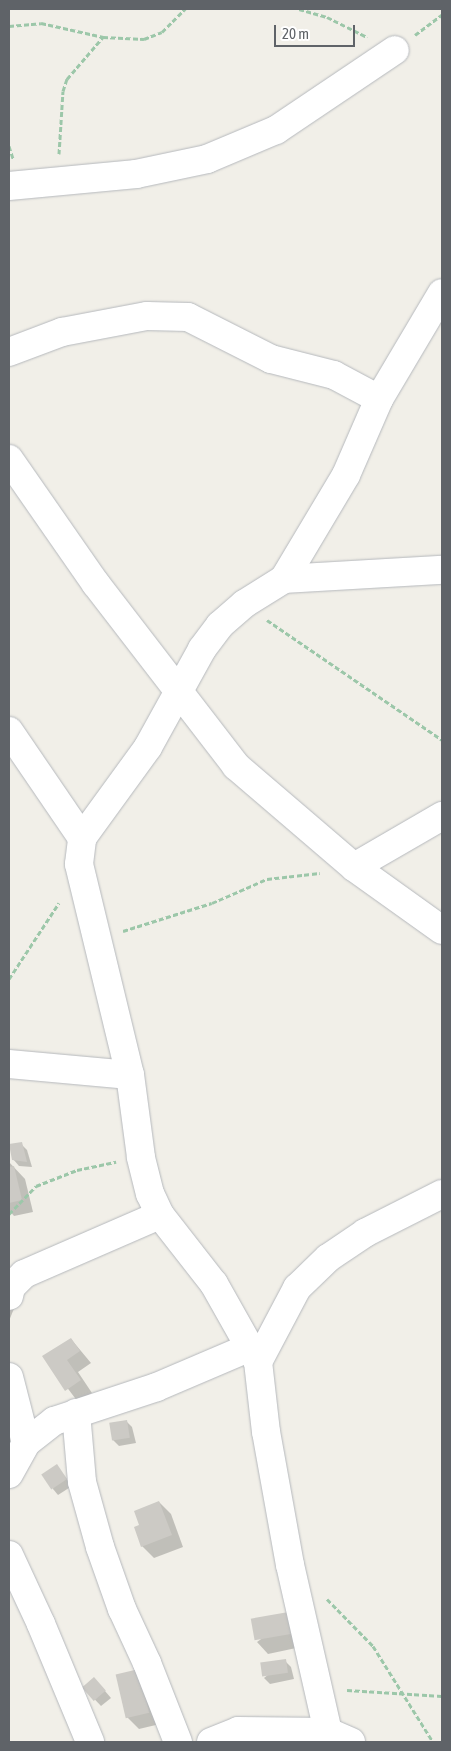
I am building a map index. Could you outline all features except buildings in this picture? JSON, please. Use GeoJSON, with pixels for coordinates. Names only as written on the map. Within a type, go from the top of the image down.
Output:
{"type":"FeatureCollection","features":[{"type":"Feature","properties":{"kind":"street"},"geometry":{"type":"LineString","coordinates":[[9,186],[136,174],[207,160],[276,130],[395,50]]}},
{"type":"Feature","properties":{"kind":"street"},"geometry":{"type":"LineString","coordinates":[[211,1742],[238,1731],[340,1737],[317,1689],[278,1499],[254,1355],[214,1284],[160,1215],[150,1194],[141,1157],[130,1075],[79,864],[82,838],[148,747],[179,688],[220,625],[244,604],[284,579],[346,475],[379,399],[442,293]]}},
{"type":"Feature","properties":{"kind":"street"},"geometry":{"type":"LineString","coordinates":[[9,352],[62,332],[148,316],[188,317],[271,359],[334,375],[379,399]]}},
{"type":"Feature","properties":{"kind":"street"},"geometry":{"type":"LineString","coordinates":[[9,459],[96,584],[179,688],[236,766],[351,865],[442,930]]}},
{"type":"Feature","properties":{"kind":"street"},"geometry":{"type":"LineString","coordinates":[[284,579],[442,570]]}},
{"type":"Feature","properties":{"kind":"street"},"geometry":{"type":"LineString","coordinates":[[9,731],[82,838]]}},
{"type":"Feature","properties":{"kind":"street"},"geometry":{"type":"LineString","coordinates":[[351,865],[442,816]]}},
{"type":"Feature","properties":{"kind":"street"},"geometry":{"type":"LineString","coordinates":[[9,1064],[130,1075]]}},
{"type":"Feature","properties":{"kind":"street"},"geometry":{"type":"LineString","coordinates":[[9,1474],[26,1443],[54,1421],[254,1355],[298,1288],[328,1258],[365,1233],[442,1194]]}},
{"type":"Feature","properties":{"kind":"street"},"geometry":{"type":"LineString","coordinates":[[9,1296],[11,1287],[24,1274],[160,1215]]}},
{"type":"Feature","properties":{"kind":"street"},"geometry":{"type":"LineString","coordinates":[[9,1377],[26,1443]]}},
{"type":"Feature","properties":{"kind":"street"},"geometry":{"type":"LineString","coordinates":[[76,1413],[82,1482],[100,1547],[122,1609],[148,1663],[178,1742]]}},
{"type":"Feature","properties":{"kind":"street"},"geometry":{"type":"LineString","coordinates":[[9,1555],[41,1624],[90,1742]]}},
{"type":"Feature","properties":{"kind":"path"},"geometry":{"type":"LineString","coordinates":[[9,26],[41,24],[103,36],[144,39],[162,32],[185,9]]}},
{"type":"Feature","properties":{"kind":"path"},"geometry":{"type":"LineString","coordinates":[[299,9],[327,17],[395,50]]}},
{"type":"Feature","properties":{"kind":"path"},"geometry":{"type":"LineString","coordinates":[[58,180],[62,91],[67,79],[103,36]]}},
{"type":"Feature","properties":{"kind":"path"},"geometry":{"type":"LineString","coordinates":[[244,604],[366,690],[442,740]]}},
{"type":"Feature","properties":{"kind":"path"},"geometry":{"type":"LineString","coordinates":[[9,979],[13,968],[56,909],[79,864]]}},
{"type":"Feature","properties":{"kind":"path"},"geometry":{"type":"LineString","coordinates":[[96,939],[212,903],[267,879],[318,874],[351,865]]}},
{"type":"Feature","properties":{"kind":"path"},"geometry":{"type":"LineString","coordinates":[[9,1214],[36,1186],[77,1170],[141,1157]]}},
{"type":"Feature","properties":{"kind":"path"},"geometry":{"type":"LineString","coordinates":[[323,1595],[359,1629],[405,1694],[433,1742]]}},
{"type":"Feature","properties":{"kind":"path"},"geometry":{"type":"LineString","coordinates":[[317,1689],[442,1696]]}}]}
